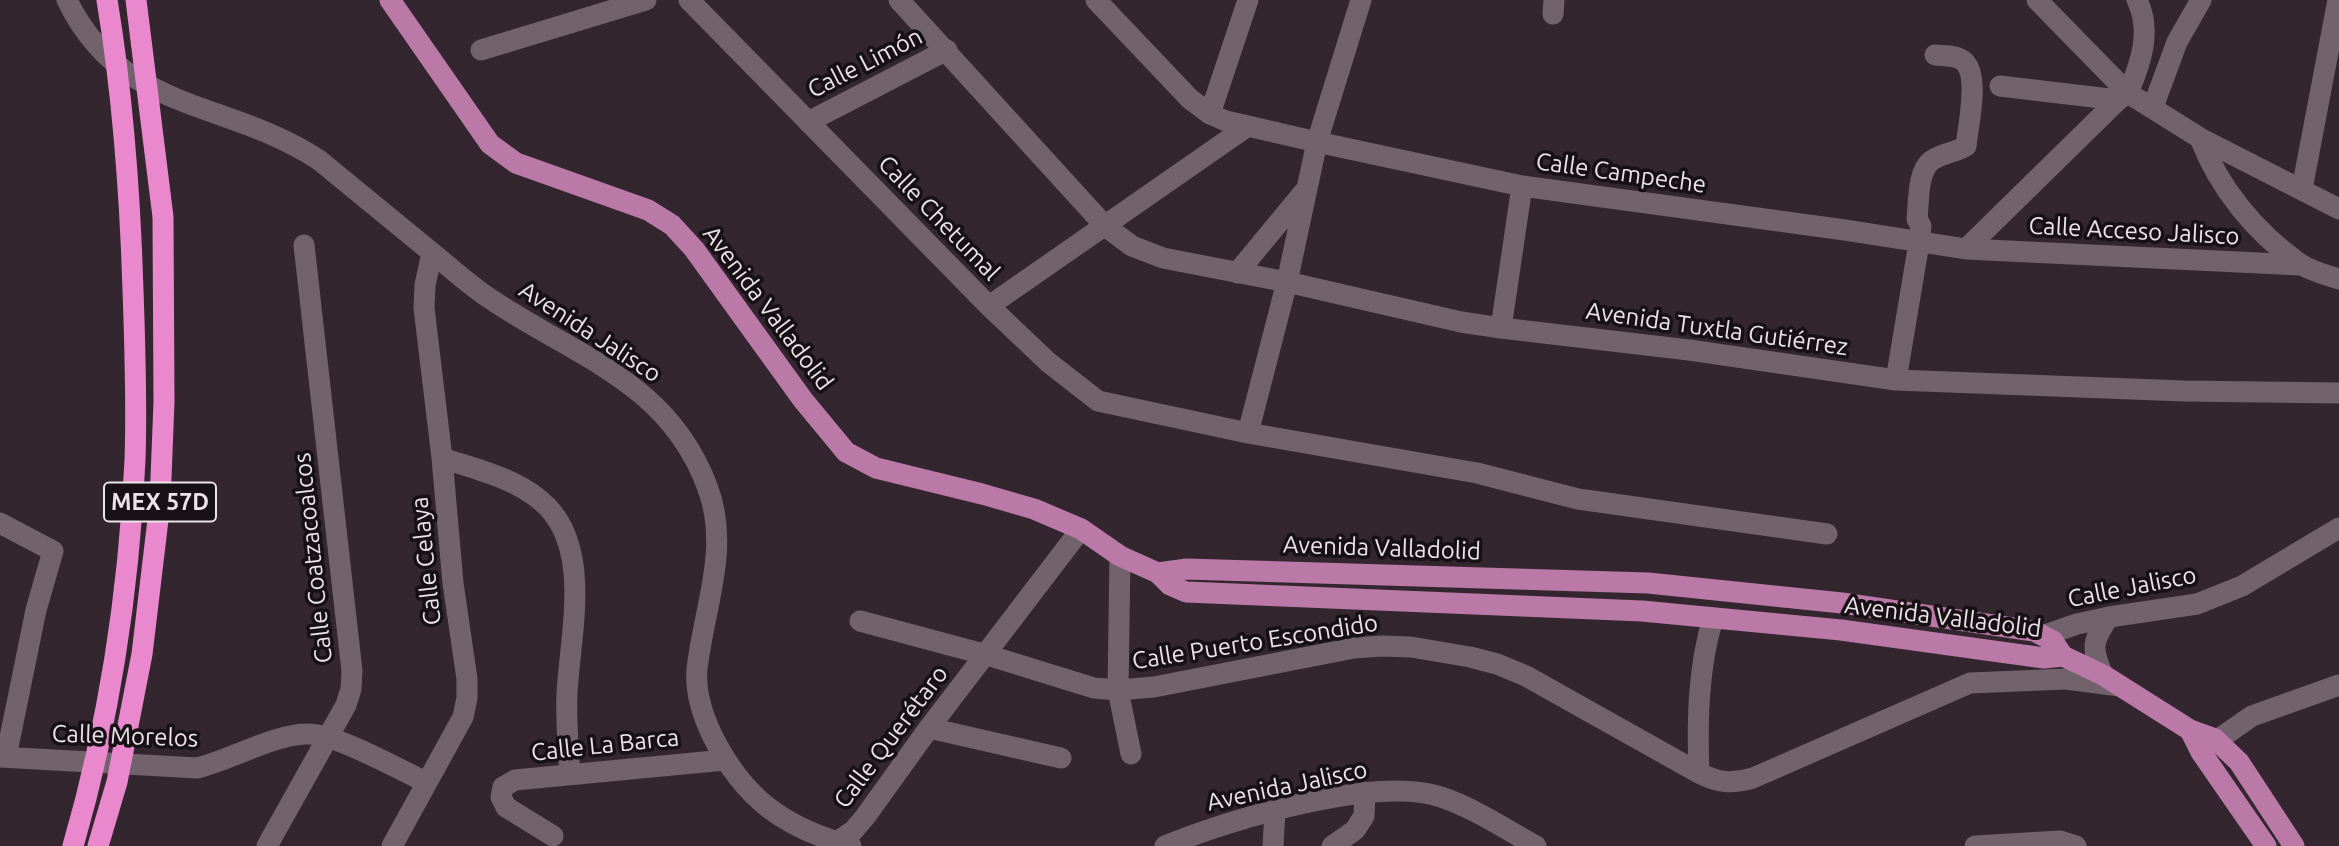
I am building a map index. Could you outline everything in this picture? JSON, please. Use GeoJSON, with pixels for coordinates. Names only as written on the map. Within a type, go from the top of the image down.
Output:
{"type":"FeatureCollection","features":[{"type":"Feature","properties":{"kind":"highway","name":"MEX 57D"},"geometry":{"type":"LineString","coordinates":[[73,846],[92,782],[114,655],[128,551],[135,460],[131,219],[117,58],[107,0]]}},
{"type":"Feature","properties":{"kind":"highway","name":"MEX 57D"},"geometry":{"type":"LineString","coordinates":[[98,846],[117,782],[142,654],[160,503],[164,402],[163,217],[136,0]]}},
{"type":"Feature","properties":{"kind":"main road","name":"Avenida Valladolid"},"geometry":{"type":"LineString","coordinates":[[390,0],[489,144],[516,163],[648,210],[672,225],[694,249],[803,400],[846,452],[876,468],[1034,509],[1081,529],[1120,556],[1158,573],[1170,585],[1186,592],[1642,611],[1841,630],[2044,658],[2063,656],[2053,641],[2034,631],[1842,603],[1648,583],[1187,569],[1158,573]]}},
{"type":"Feature","properties":{"kind":"main road"},"geometry":{"type":"LineString","coordinates":[[2063,656],[2111,680],[2190,730],[2208,746],[2239,762],[2294,846]]}},
{"type":"Feature","properties":{"kind":"main road"},"geometry":{"type":"LineString","coordinates":[[2208,746],[2266,846]]}},
{"type":"Feature","properties":{"kind":"street","name":"Avenida Jalisco"},"geometry":{"type":"LineString","coordinates":[[67,0],[77,21],[105,57],[137,81],[178,101],[274,134],[296,145],[319,160],[492,300],[621,378],[647,397],[670,420],[692,452],[708,488],[717,524],[717,558],[697,670],[698,696],[704,719],[724,760],[746,788],[774,812],[799,827],[840,845]]}},
{"type":"Feature","properties":{"kind":"street"},"geometry":{"type":"LineString","coordinates":[[481,50],[646,0]]}},
{"type":"Feature","properties":{"kind":"street","name":"Calle Chetumal"},"geometry":{"type":"LineString","coordinates":[[689,0],[989,306],[1248,126]]}},
{"type":"Feature","properties":{"kind":"street","name":"Avenida Tuxtla Gutiérrez"},"geometry":{"type":"LineString","coordinates":[[899,0],[1105,226],[1132,246],[1163,258],[1287,282],[1461,322],[1689,350],[1896,380],[2184,391],[2339,393]]}},
{"type":"Feature","properties":{"kind":"street"},"geometry":{"type":"LineString","coordinates":[[1210,114],[1248,0]]}},
{"type":"Feature","properties":{"kind":"street"},"geometry":{"type":"LineString","coordinates":[[1248,433],[1287,282],[1317,142],[1360,0]]}},
{"type":"Feature","properties":{"kind":"street"},"geometry":{"type":"LineString","coordinates":[[2037,0],[2123,96]]}},
{"type":"Feature","properties":{"kind":"street"},"geometry":{"type":"LineString","coordinates":[[1966,249],[2123,96],[2141,63],[2144,44],[2145,21],[2137,0]]}},
{"type":"Feature","properties":{"kind":"street"},"geometry":{"type":"LineString","coordinates":[[2153,107],[2177,42],[2201,0]]}},
{"type":"Feature","properties":{"kind":"street"},"geometry":{"type":"LineString","coordinates":[[2302,189],[2338,0]]}},
{"type":"Feature","properties":{"kind":"street","name":"Calle Campeche"},"geometry":{"type":"LineString","coordinates":[[1106,4],[1190,99],[1210,114],[1226,121],[1522,186],[1966,249]]}},
{"type":"Feature","properties":{"kind":"street","name":"Calle Limón"},"geometry":{"type":"LineString","coordinates":[[808,122],[947,50]]}},
{"type":"Feature","properties":{"kind":"street"},"geometry":{"type":"LineString","coordinates":[[1896,380],[1919,243],[1921,226],[1917,219],[1923,171],[1930,161],[1966,146],[1973,81],[1966,62],[1959,57],[1935,55]]}},
{"type":"Feature","properties":{"kind":"street"},"geometry":{"type":"LineString","coordinates":[[2000,86],[2123,96],[2153,107],[2200,138],[2339,209]]}},
{"type":"Feature","properties":{"kind":"street"},"geometry":{"type":"LineString","coordinates":[[2200,138],[2210,164],[2229,195],[2263,232],[2301,265],[2339,280]]}},
{"type":"Feature","properties":{"kind":"street"},"geometry":{"type":"LineString","coordinates":[[1501,328],[1522,186]]}},
{"type":"Feature","properties":{"kind":"street"},"geometry":{"type":"LineString","coordinates":[[1237,273],[1306,191]]}},
{"type":"Feature","properties":{"kind":"street","name":"Calle Coatzacoalcos"},"geometry":{"type":"LineString","coordinates":[[267,846],[346,705],[351,689],[352,671],[304,245]]}},
{"type":"Feature","properties":{"kind":"street","name":"Calle Acceso Jalisco"},"geometry":{"type":"LineString","coordinates":[[1966,249],[2301,265]]}},
{"type":"Feature","properties":{"kind":"street","name":"Calle Celaya"},"geometry":{"type":"LineString","coordinates":[[392,846],[463,717],[467,698],[424,308],[425,285],[432,253]]}},
{"type":"Feature","properties":{"kind":"street"},"geometry":{"type":"LineString","coordinates":[[989,306],[1048,362],[1098,401],[1248,433],[1477,473],[1578,499],[1828,534]]}},
{"type":"Feature","properties":{"kind":"street"},"geometry":{"type":"LineString","coordinates":[[442,458],[512,481],[541,500],[563,525],[572,559],[575,592],[567,694],[570,774]]}},
{"type":"Feature","properties":{"kind":"street"},"geometry":{"type":"LineString","coordinates":[[0,523],[53,551],[36,610],[7,757]]}},
{"type":"Feature","properties":{"kind":"street","name":"Calle Jalisco"},"geometry":{"type":"LineString","coordinates":[[2045,635],[2109,617],[2197,604],[2242,586],[2339,528]]}},
{"type":"Feature","properties":{"kind":"street","name":"Calle Querétaro"},"geometry":{"type":"LineString","coordinates":[[840,845],[865,817],[929,728],[1081,529]]}},
{"type":"Feature","properties":{"kind":"street"},"geometry":{"type":"LineString","coordinates":[[1120,556],[1118,690],[1131,754]]}},
{"type":"Feature","properties":{"kind":"street"},"geometry":{"type":"LineString","coordinates":[[2109,617],[2094,643],[2094,655],[2111,680]]}},
{"type":"Feature","properties":{"kind":"street"},"geometry":{"type":"LineString","coordinates":[[1699,773],[1697,728],[1704,646],[1713,618]]}},
{"type":"Feature","properties":{"kind":"street","name":"Calle Puerto Escondido"},"geometry":{"type":"LineString","coordinates":[[860,621],[987,655],[1094,688],[1118,690],[1154,687],[1354,648],[1411,647],[1470,657],[1526,676],[1699,773],[1717,781],[1734,783],[1753,778],[1970,683],[2111,680]]}},
{"type":"Feature","properties":{"kind":"street"},"geometry":{"type":"LineString","coordinates":[[2208,746],[2252,716],[2339,685]]}},
{"type":"Feature","properties":{"kind":"street"},"geometry":{"type":"LineString","coordinates":[[929,728],[1061,758]]}},
{"type":"Feature","properties":{"kind":"street","name":"Calle Morelos"},"geometry":{"type":"LineString","coordinates":[[7,757],[197,768],[216,764],[282,738],[306,734],[327,736]]}},
{"type":"Feature","properties":{"kind":"street"},"geometry":{"type":"LineString","coordinates":[[327,736],[426,782]]}},
{"type":"Feature","properties":{"kind":"street","name":"Calle La Barca"},"geometry":{"type":"LineString","coordinates":[[553,836],[506,807],[500,797],[503,787],[515,780],[724,760]]}},
{"type":"Feature","properties":{"kind":"street","name":"Avenida Jalisco"},"geometry":{"type":"LineString","coordinates":[[1166,846],[1214,827],[1275,811],[1365,792],[1410,792],[1438,796],[1469,808],[1536,846]]}},
{"type":"Feature","properties":{"kind":"street"},"geometry":{"type":"LineString","coordinates":[[1332,846],[1355,830],[1364,816],[1365,792]]}},
{"type":"Feature","properties":{"kind":"street"},"geometry":{"type":"LineString","coordinates":[[1273,846],[1275,811]]}},
{"type":"Feature","properties":{"kind":"street"},"geometry":{"type":"LineString","coordinates":[[1975,846],[2060,841],[2076,846]]}}]}
